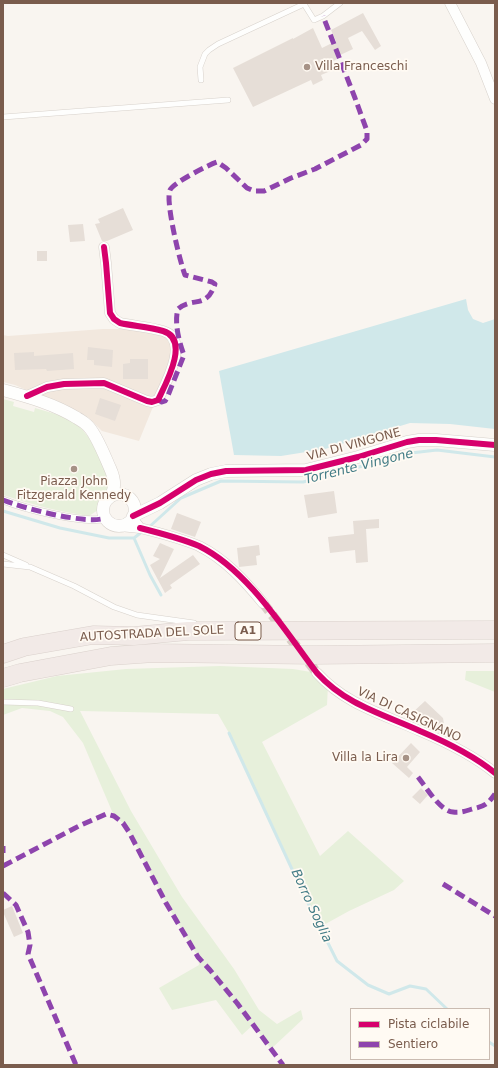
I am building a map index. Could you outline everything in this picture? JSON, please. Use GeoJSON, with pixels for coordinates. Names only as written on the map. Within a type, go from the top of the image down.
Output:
{"type":"FeatureCollection","features":[{"type":"Feature","properties":{"kind":"highway","name":"AUTOSTRADA DEL SOLE"},"geometry":{"type":"LineString","coordinates":[[3,654],[24,647],[93,635],[134,636],[188,631],[495,630]]}},
{"type":"Feature","properties":{"kind":"highway","name":"AUTOSTRADA DEL SOLE"},"geometry":{"type":"LineString","coordinates":[[3,678],[20,672],[111,656],[154,653],[314,655],[495,653]]}},
{"type":"Feature","properties":{"kind":"street"},"geometry":{"type":"LineString","coordinates":[[450,3],[481,63],[495,99]]}},
{"type":"Feature","properties":{"kind":"street"},"geometry":{"type":"LineString","coordinates":[[27,396],[47,387],[64,384],[104,383],[147,401],[152,402],[158,400],[174,362],[176,354],[175,344],[172,336],[164,331],[120,323],[114,319],[110,313],[104,247]]}},
{"type":"Feature","properties":{"kind":"street"},"geometry":{"type":"LineString","coordinates":[[3,390],[27,396],[63,409],[88,425],[102,448],[112,472],[130,500],[134,510],[133,517],[127,524],[120,526]]}},
{"type":"Feature","properties":{"kind":"street","name":"VIA DI VINGONE"},"geometry":{"type":"LineString","coordinates":[[133,517],[160,503],[172,494],[211,474],[226,471],[306,470],[419,440],[495,445]]}},
{"type":"Feature","properties":{"kind":"street"},"geometry":{"type":"LineString","coordinates":[[112,472],[114,493],[108,499],[103,508],[105,518],[112,524],[153,531],[174,537],[199,547],[226,563],[250,586],[263,602]]}},
{"type":"Feature","properties":{"kind":"street","name":"VIA DI VINGONE"},"geometry":{"type":"LineString","coordinates":[[130,500],[144,501],[172,494]]}},
{"type":"Feature","properties":{"kind":"street"},"geometry":{"type":"LineString","coordinates":[[108,499],[117,495],[125,496],[130,500]]}},
{"type":"Feature","properties":{"kind":"street"},"geometry":{"type":"LineString","coordinates":[[3,500],[62,516],[98,520],[105,518]]}},
{"type":"Feature","properties":{"kind":"street"},"geometry":{"type":"LineString","coordinates":[[133,517],[140,528]]}},
{"type":"Feature","properties":{"kind":"street","name":"VIA DI CASIGNANO"},"geometry":{"type":"LineString","coordinates":[[317,674],[328,685],[378,715],[420,731],[453,747],[495,773]]}},
{"type":"Feature","properties":{"kind":"lane"},"geometry":{"type":"LineString","coordinates":[[201,80],[200,67],[205,54],[218,44],[304,4],[314,20],[323,16],[340,3]]}},
{"type":"Feature","properties":{"kind":"lane"},"geometry":{"type":"LineString","coordinates":[[3,117],[228,100]]}},
{"type":"Feature","properties":{"kind":"lane"},"geometry":{"type":"LineString","coordinates":[[3,555],[74,586],[114,607],[137,615],[202,624]]}},
{"type":"Feature","properties":{"kind":"lane"},"geometry":{"type":"LineString","coordinates":[[3,564],[30,567]]}},
{"type":"Feature","properties":{"kind":"lane"},"geometry":{"type":"LineString","coordinates":[[210,625],[257,631]]}},
{"type":"Feature","properties":{"kind":"lane"},"geometry":{"type":"LineString","coordinates":[[314,655],[431,660]]}},
{"type":"Feature","properties":{"kind":"lane"},"geometry":{"type":"LineString","coordinates":[[3,702],[38,703],[71,709]]}},
{"type":"Feature","properties":{"kind":"shaded area"},"geometry":{"type":"Polygon","coordinates":[[[103,329],[130,329],[164,334],[175,353],[139,441],[102,431],[88,417],[15,385],[3,382],[3,335],[8,336],[103,329]]]}},
{"type":"Feature","properties":{"kind":"green space"},"geometry":{"type":"Polygon","coordinates":[[[3,399],[14,402],[13,406],[34,412],[35,408],[59,415],[70,420],[82,429],[89,438],[107,470],[111,487],[109,492],[101,501],[98,510],[89,516],[24,502],[3,495],[3,399]]]}},
{"type":"Feature","properties":{"kind":"green space"},"geometry":{"type":"Polygon","coordinates":[[[220,666],[293,669],[317,673],[328,685],[327,705],[262,742],[320,856],[348,831],[404,881],[394,890],[349,911],[320,927],[229,733],[218,714],[80,711],[131,811],[182,897],[234,969],[259,1010],[277,1024],[301,1010],[303,1019],[271,1049],[253,1025],[242,1035],[216,1000],[172,1010],[159,988],[199,965],[198,957],[166,903],[129,832],[123,823],[114,816],[83,743],[63,717],[50,711],[22,708],[3,715],[3,689],[57,676],[126,669],[220,666]]]}},
{"type":"Feature","properties":{"kind":"green space"},"geometry":{"type":"Polygon","coordinates":[[[466,671],[495,671],[495,692],[465,680],[466,671]]]}},
{"type":"Feature","properties":{"kind":"water"},"geometry":{"type":"Polygon","coordinates":[[[466,299],[468,310],[473,319],[483,323],[495,319],[495,429],[450,424],[410,423],[325,449],[281,456],[234,455],[219,371],[466,299]]]}},
{"type":"Feature","properties":{"kind":"building","name":"Villa Franceschi"},"geometry":{"type":"Polygon","coordinates":[[[363,13],[381,46],[375,50],[362,31],[348,38],[353,49],[336,57],[337,59],[330,63],[333,70],[321,75],[323,80],[313,85],[311,80],[253,107],[233,68],[313,28],[322,48],[336,41],[331,30],[363,13]]]}},
{"type":"Feature","properties":{"kind":"building"},"geometry":{"type":"Polygon","coordinates":[[[123,208],[133,230],[107,241],[102,241],[95,224],[100,223],[98,219],[123,208]]]}},
{"type":"Feature","properties":{"kind":"building"},"geometry":{"type":"Polygon","coordinates":[[[83,224],[85,241],[70,242],[68,225],[83,224]]]}},
{"type":"Feature","properties":{"kind":"building"},"geometry":{"type":"Polygon","coordinates":[[[37,251],[47,251],[47,261],[37,261],[37,251]]]}},
{"type":"Feature","properties":{"kind":"building"},"geometry":{"type":"Polygon","coordinates":[[[88,347],[113,350],[112,367],[94,365],[94,360],[87,360],[88,347]]]}},
{"type":"Feature","properties":{"kind":"building"},"geometry":{"type":"Polygon","coordinates":[[[34,352],[34,356],[73,353],[74,369],[47,371],[46,369],[15,370],[14,353],[34,352]]]}},
{"type":"Feature","properties":{"kind":"building"},"geometry":{"type":"Polygon","coordinates":[[[130,359],[148,359],[148,379],[123,379],[123,364],[130,363],[130,359]]]}},
{"type":"Feature","properties":{"kind":"building"},"geometry":{"type":"Polygon","coordinates":[[[100,398],[121,405],[115,421],[95,414],[100,398]]]}},
{"type":"Feature","properties":{"kind":"building"},"geometry":{"type":"Polygon","coordinates":[[[334,491],[337,513],[308,518],[304,495],[334,491]]]}},
{"type":"Feature","properties":{"kind":"building"},"geometry":{"type":"Polygon","coordinates":[[[177,513],[201,522],[195,537],[171,529],[177,513]]]}},
{"type":"Feature","properties":{"kind":"building"},"geometry":{"type":"Polygon","coordinates":[[[379,519],[379,528],[366,529],[368,562],[356,563],[355,550],[330,553],[328,537],[354,534],[353,521],[379,519]]]}},
{"type":"Feature","properties":{"kind":"building"},"geometry":{"type":"Polygon","coordinates":[[[160,543],[174,549],[160,578],[193,555],[200,564],[170,585],[172,588],[165,593],[150,565],[160,559],[153,556],[160,543]]]}},
{"type":"Feature","properties":{"kind":"building"},"geometry":{"type":"Polygon","coordinates":[[[259,545],[260,555],[256,556],[257,565],[239,567],[237,548],[259,545]]]}},
{"type":"Feature","properties":{"kind":"building"},"geometry":{"type":"Polygon","coordinates":[[[425,701],[443,718],[445,730],[442,734],[428,727],[412,713],[425,701]]]}},
{"type":"Feature","properties":{"kind":"building","name":"Villa la Lira"},"geometry":{"type":"Polygon","coordinates":[[[411,743],[420,752],[407,767],[413,773],[409,778],[392,763],[411,743]]]}},
{"type":"Feature","properties":{"kind":"building"},"geometry":{"type":"Polygon","coordinates":[[[421,788],[428,795],[420,804],[412,797],[421,788]]]}},
{"type":"Feature","properties":{"kind":"building"},"geometry":{"type":"Polygon","coordinates":[[[12,906],[23,933],[14,937],[3,912],[3,910],[12,906]]]}},
{"type":"Feature","properties":{"kind":"waterway","name":"Torrente Vingone"},"geometry":{"type":"LineString","coordinates":[[148,528],[181,498],[221,481],[303,482],[411,453],[437,450],[495,457]]}},
{"type":"Feature","properties":{"kind":"waterway","name":"Torrente Vingone"},"geometry":{"type":"LineString","coordinates":[[3,511],[60,528],[109,538],[134,538],[143,531]]}},
{"type":"Feature","properties":{"kind":"waterway","name":"Borro Soglia"},"geometry":{"type":"LineString","coordinates":[[134,538],[150,575],[161,595]]}},
{"type":"Feature","properties":{"kind":"waterway","name":"Borro Soglia"},"geometry":{"type":"LineString","coordinates":[[229,733],[303,893],[337,961],[368,985],[389,994],[410,986],[426,989],[446,1008]]}},
{"type":"Feature","properties":{"kind":"waterway","name":"Borro Soglia"},"geometry":{"type":"LineString","coordinates":[[490,1043],[495,1046]]}},
{"type":"Feature","properties":{"kind":"tunnel"},"geometry":{"type":"LineString","coordinates":[[263,603],[317,673]]}},
{"type":"Feature","properties":{"kind":"marked path"},"geometry":{"type":"LineString","coordinates":[[158,400],[162,402],[167,398],[184,355],[178,332],[178,309],[184,305],[203,300],[208,297],[215,284],[185,275],[171,218],[169,196],[170,190],[177,183],[199,170],[217,162],[226,168],[247,188],[254,191],[264,191],[291,178],[315,169],[361,145],[367,139],[367,131],[323,16]]}},
{"type":"Feature","properties":{"kind":"marked path"},"geometry":{"type":"LineString","coordinates":[[3,500],[54,515],[96,520],[105,518]]}},
{"type":"Feature","properties":{"kind":"marked path"},"geometry":{"type":"LineString","coordinates":[[418,777],[438,803],[448,811],[463,812],[483,806],[488,803],[495,794]]}},
{"type":"Feature","properties":{"kind":"marked path"},"geometry":{"type":"LineString","coordinates":[[3,866],[79,826],[106,814],[114,816],[123,823],[129,832],[166,903],[198,957],[237,1003],[283,1065]]}},
{"type":"Feature","properties":{"kind":"marked path"},"geometry":{"type":"LineString","coordinates":[[3,846],[3,853]]}},
{"type":"Feature","properties":{"kind":"marked path"},"geometry":{"type":"LineString","coordinates":[[443,884],[495,916]]}},
{"type":"Feature","properties":{"kind":"marked path"},"geometry":{"type":"LineString","coordinates":[[3,893],[16,905],[28,932],[30,945],[28,954],[76,1065]]}},
{"type":"Feature","properties":{"kind":"cycle path"},"geometry":{"type":"LineString","coordinates":[[27,396],[47,387],[64,384],[104,383],[147,401],[152,402],[158,400],[174,363],[176,352],[175,343],[171,336],[163,331],[120,323],[114,319],[110,313],[104,247]]}},
{"type":"Feature","properties":{"kind":"cycle path"},"geometry":{"type":"LineString","coordinates":[[133,516],[160,503],[196,480],[211,474],[226,471],[306,470],[419,440],[495,445]]}},
{"type":"Feature","properties":{"kind":"cycle path"},"geometry":{"type":"LineString","coordinates":[[140,528],[177,538],[199,546],[234,570],[279,621],[317,673],[340,693],[366,708],[449,744],[478,760],[495,773]]}},
{"type":"Feature","properties":{"kind":"place","name":"Villa Franceschi"},"geometry":{"type":"Point","coordinates":[307,67]}},
{"type":"Feature","properties":{"kind":"place","name":"Piazza John Fitzgerald Kennedy"},"geometry":{"type":"Point","coordinates":[74,469]}},
{"type":"Feature","properties":{"kind":"place","name":"Villa la Lira"},"geometry":{"type":"Point","coordinates":[406,758]}}]}
